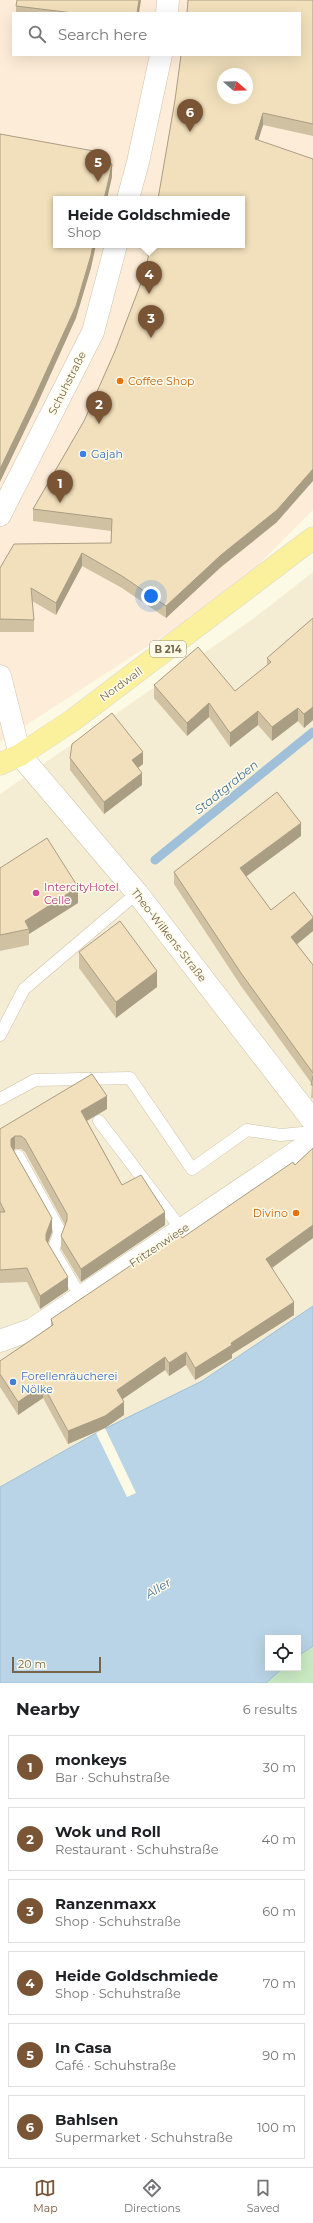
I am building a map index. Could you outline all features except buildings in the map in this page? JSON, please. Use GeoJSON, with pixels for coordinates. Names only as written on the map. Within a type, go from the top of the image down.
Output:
{"type":"FeatureCollection","features":[{"type":"Feature","properties":{"kind":"main road","name":"Nordwall"},"geometry":{"type":"LineString","coordinates":[[0,764],[20,755],[72,720],[313,538]]}},
{"type":"Feature","properties":{"kind":"street"},"geometry":{"type":"LineString","coordinates":[[167,12],[168,0]]}},
{"type":"Feature","properties":{"kind":"street"},"geometry":{"type":"LineString","coordinates":[[129,196],[138,162],[161,56]]}},
{"type":"Feature","properties":{"kind":"street","name":"Schuhstraße"},"geometry":{"type":"LineString","coordinates":[[0,515],[92,332],[115,248]]}},
{"type":"Feature","properties":{"kind":"street"},"geometry":{"type":"LineString","coordinates":[[0,676],[20,755]]}},
{"type":"Feature","properties":{"kind":"street","name":"Theo-Wilkens-Straße"},"geometry":{"type":"LineString","coordinates":[[20,755],[137,893],[313,1121]]}},
{"type":"Feature","properties":{"kind":"street","name":"Fritzenwiese"},"geometry":{"type":"LineString","coordinates":[[0,1341],[33,1329],[298,1152],[313,1139]]}},
{"type":"Feature","properties":{"kind":"lane"},"geometry":{"type":"LineString","coordinates":[[0,1035],[24,989],[137,893]]}},
{"type":"Feature","properties":{"kind":"lane"},"geometry":{"type":"LineString","coordinates":[[0,1099],[34,1080],[130,1078],[192,1169],[246,1130],[281,1135],[313,1132]]}},
{"type":"Feature","properties":{"kind":"lane"},"geometry":{"type":"LineString","coordinates":[[99,1121],[182,1230]]}},
{"type":"Feature","properties":{"kind":"lane"},"geometry":{"type":"LineString","coordinates":[[18,1156],[60,1231],[53,1250],[81,1297]]}},
{"type":"Feature","properties":{"kind":"shaded area"},"geometry":{"type":"Polygon","coordinates":[[[0,0],[313,0],[313,510],[230,593],[0,742],[0,0]]]}},
{"type":"Feature","properties":{"kind":"shaded area"},"geometry":{"type":"Polygon","coordinates":[[[313,572],[313,1306],[202,1381],[96,1433],[0,1487],[0,794],[253,619],[313,572]]]}},
{"type":"Feature","properties":{"kind":"green space"},"geometry":{"type":"Polygon","coordinates":[[[313,1646],[313,1683],[266,1683],[280,1671],[301,1671],[301,1654],[313,1646]]]}},
{"type":"Feature","properties":{"kind":"water","name":"Aller"},"geometry":{"type":"Polygon","coordinates":[[[313,1306],[313,1646],[301,1654],[301,1635],[265,1635],[265,1671],[280,1671],[266,1683],[0,1683],[0,1487],[96,1433],[202,1381],[313,1306]]]}},
{"type":"Feature","properties":{"kind":"pier"},"geometry":{"type":"Polygon","coordinates":[[[105,1428],[136,1493],[127,1497],[96,1433],[105,1428]]]}},
{"type":"Feature","properties":{"kind":"waterway","name":"Stadtgraben"},"geometry":{"type":"LineString","coordinates":[[155,860],[313,732]]}},
{"type":"Feature","properties":{"kind":"place","name":"Bahlsen"},"geometry":{"type":"Point","coordinates":[190,132]}},
{"type":"Feature","properties":{"kind":"place","name":"In Casa"},"geometry":{"type":"Point","coordinates":[98,182]}},
{"type":"Feature","properties":{"kind":"place","name":"Heide Goldschmiede"},"geometry":{"type":"Point","coordinates":[149,294]}},
{"type":"Feature","properties":{"kind":"place","name":"Ranzenmaxx"},"geometry":{"type":"Point","coordinates":[151,338]}},
{"type":"Feature","properties":{"kind":"place","name":"Coffee Shop"},"geometry":{"type":"Point","coordinates":[120,381]}},
{"type":"Feature","properties":{"kind":"place","name":"Wok und Roll"},"geometry":{"type":"Point","coordinates":[99,424]}},
{"type":"Feature","properties":{"kind":"place","name":"Gajah"},"geometry":{"type":"Point","coordinates":[83,454]}},
{"type":"Feature","properties":{"kind":"place","name":"monkeys"},"geometry":{"type":"Point","coordinates":[60,503]}},
{"type":"Feature","properties":{"kind":"place","name":"IntercityHotel Celle"},"geometry":{"type":"Point","coordinates":[36,893]}},
{"type":"Feature","properties":{"kind":"place","name":"Divino"},"geometry":{"type":"Point","coordinates":[296,1213]}},
{"type":"Feature","properties":{"kind":"place","name":"Forellenräucherei Nölke"},"geometry":{"type":"Point","coordinates":[13,1382]}}]}
